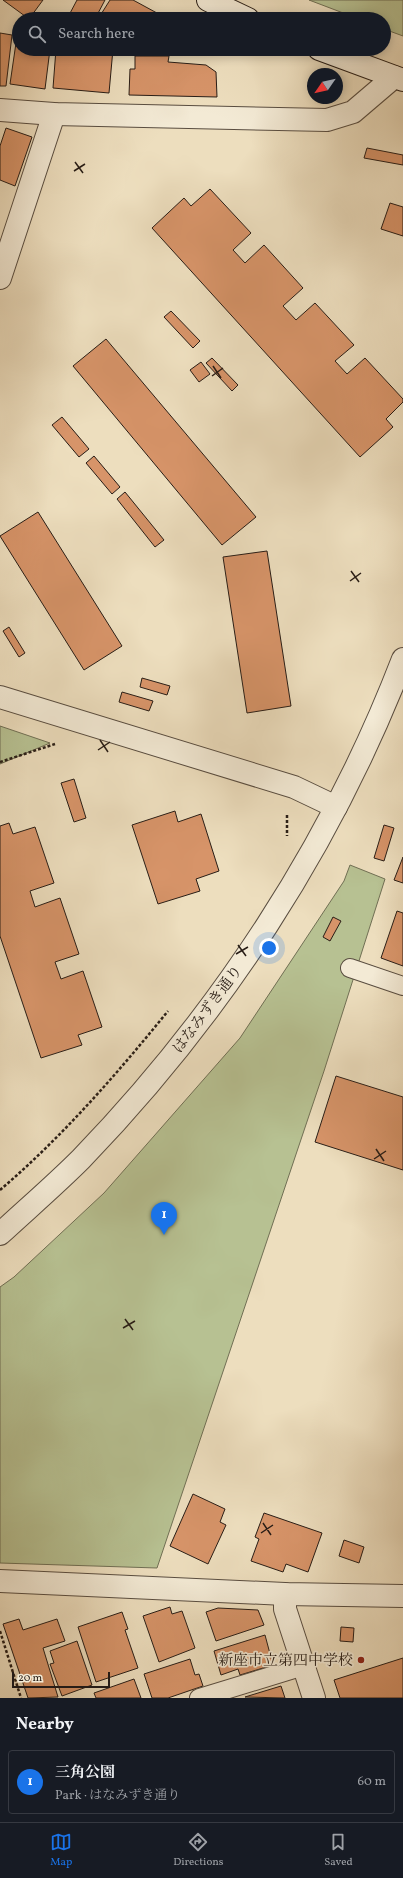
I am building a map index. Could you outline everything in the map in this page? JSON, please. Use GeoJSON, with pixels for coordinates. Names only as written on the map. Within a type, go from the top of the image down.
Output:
{"type":"FeatureCollection","features":[{"type":"Feature","properties":{"kind":"street"},"geometry":{"type":"LineString","coordinates":[[208,0],[233,12]]}},
{"type":"Feature","properties":{"kind":"street"},"geometry":{"type":"LineString","coordinates":[[337,56],[398,79]]}},
{"type":"Feature","properties":{"kind":"street"},"geometry":{"type":"LineString","coordinates":[[0,110],[54,114],[328,120],[353,112],[398,79]]}},
{"type":"Feature","properties":{"kind":"street"},"geometry":{"type":"LineString","coordinates":[[0,278],[54,114]]}},
{"type":"Feature","properties":{"kind":"street","name":"はなみずき通り"},"geometry":{"type":"LineString","coordinates":[[0,1234],[81,1159],[165,1064],[225,988],[273,919],[315,847],[336,807],[403,659]]}},
{"type":"Feature","properties":{"kind":"street"},"geometry":{"type":"LineString","coordinates":[[0,697],[294,787],[336,807]]}},
{"type":"Feature","properties":{"kind":"street"},"geometry":{"type":"LineString","coordinates":[[0,1581],[285,1594],[403,1596]]}},
{"type":"Feature","properties":{"kind":"street"},"geometry":{"type":"LineString","coordinates":[[285,1594],[285,1609],[314,1698]]}},
{"type":"Feature","properties":{"kind":"lane"},"geometry":{"type":"LineString","coordinates":[[350,968],[403,986]]}},
{"type":"Feature","properties":{"kind":"lane"},"geometry":{"type":"LineString","coordinates":[[199,1698],[304,1666]]}},
{"type":"Feature","properties":{"kind":"path"},"geometry":{"type":"LineString","coordinates":[[0,762],[58,743]]}},
{"type":"Feature","properties":{"kind":"path"},"geometry":{"type":"LineString","coordinates":[[287,839],[286,816],[294,787]]}},
{"type":"Feature","properties":{"kind":"path"},"geometry":{"type":"LineString","coordinates":[[0,1190],[36,1159],[129,1058],[173,1005]]}},
{"type":"Feature","properties":{"kind":"path"},"geometry":{"type":"LineString","coordinates":[[0,1631],[21,1698]]}},
{"type":"Feature","properties":{"kind":"green space"},"geometry":{"type":"Polygon","coordinates":[[[309,0],[403,0],[403,36],[391,32],[391,12],[341,12],[309,0]]]}},
{"type":"Feature","properties":{"kind":"green space"},"geometry":{"type":"Polygon","coordinates":[[[0,726],[50,743],[0,764],[0,726]]]}},
{"type":"Feature","properties":{"kind":"green space"},"geometry":{"type":"Polygon","coordinates":[[[350,865],[385,879],[324,1071],[157,1568],[0,1563],[0,1287],[14,1277],[104,1193],[240,1038],[344,881],[350,865]]]}},
{"type":"Feature","properties":{"kind":"building"},"geometry":{"type":"Polygon","coordinates":[[[3,0],[43,0],[34,12],[19,12],[3,0]]]}},
{"type":"Feature","properties":{"kind":"building"},"geometry":{"type":"Polygon","coordinates":[[[77,0],[105,0],[99,12],[71,12],[77,0]]]}},
{"type":"Feature","properties":{"kind":"building"},"geometry":{"type":"Polygon","coordinates":[[[110,0],[133,0],[155,12],[102,12],[110,0]]]}},
{"type":"Feature","properties":{"kind":"building"},"geometry":{"type":"Polygon","coordinates":[[[0,33],[12,35],[6,86],[0,86],[0,33]]]}},
{"type":"Feature","properties":{"kind":"building"},"geometry":{"type":"Polygon","coordinates":[[[14,56],[49,56],[45,89],[10,84],[14,56]]]}},
{"type":"Feature","properties":{"kind":"building"},"geometry":{"type":"Polygon","coordinates":[[[55,56],[112,56],[109,93],[53,88],[55,56]]]}},
{"type":"Feature","properties":{"kind":"building"},"geometry":{"type":"Polygon","coordinates":[[[135,56],[169,56],[168,62],[206,65],[216,72],[217,97],[129,95],[130,69],[135,69],[135,56]]]}},
{"type":"Feature","properties":{"kind":"building"},"geometry":{"type":"Polygon","coordinates":[[[6,128],[32,137],[15,186],[0,180],[0,146],[6,128]]]}},
{"type":"Feature","properties":{"kind":"building"},"geometry":{"type":"Polygon","coordinates":[[[367,148],[403,155],[403,165],[364,158],[367,148]]]}},
{"type":"Feature","properties":{"kind":"building"},"geometry":{"type":"Polygon","coordinates":[[[210,189],[251,233],[233,250],[245,263],[264,245],[303,288],[283,306],[296,320],[315,303],[354,345],[335,361],[347,374],[365,358],[403,399],[403,402],[386,419],[393,427],[360,457],[152,228],[184,198],[191,206],[210,189]]]}},
{"type":"Feature","properties":{"kind":"building"},"geometry":{"type":"Polygon","coordinates":[[[390,203],[403,207],[403,236],[381,229],[390,203]]]}},
{"type":"Feature","properties":{"kind":"building"},"geometry":{"type":"Polygon","coordinates":[[[171,311],[200,341],[193,348],[164,317],[171,311]]]}},
{"type":"Feature","properties":{"kind":"building"},"geometry":{"type":"Polygon","coordinates":[[[106,339],[256,517],[222,545],[73,366],[106,339]]]}},
{"type":"Feature","properties":{"kind":"building"},"geometry":{"type":"Polygon","coordinates":[[[212,358],[238,385],[232,391],[206,363],[212,358]]]}},
{"type":"Feature","properties":{"kind":"building"},"geometry":{"type":"Polygon","coordinates":[[[201,362],[210,374],[199,382],[190,370],[201,362]]]}},
{"type":"Feature","properties":{"kind":"building"},"geometry":{"type":"Polygon","coordinates":[[[62,417],[89,449],[79,457],[52,425],[62,417]]]}},
{"type":"Feature","properties":{"kind":"building"},"geometry":{"type":"Polygon","coordinates":[[[94,456],[120,487],[112,494],[86,463],[94,456]]]}},
{"type":"Feature","properties":{"kind":"building"},"geometry":{"type":"Polygon","coordinates":[[[125,492],[164,540],[155,547],[117,499],[125,492]]]}},
{"type":"Feature","properties":{"kind":"building"},"geometry":{"type":"Polygon","coordinates":[[[38,512],[122,646],[84,670],[0,536],[38,512]]]}},
{"type":"Feature","properties":{"kind":"building"},"geometry":{"type":"Polygon","coordinates":[[[267,551],[291,706],[247,713],[223,557],[267,551]]]}},
{"type":"Feature","properties":{"kind":"building"},"geometry":{"type":"Polygon","coordinates":[[[9,627],[25,653],[19,657],[3,631],[9,627]]]}},
{"type":"Feature","properties":{"kind":"building"},"geometry":{"type":"Polygon","coordinates":[[[142,678],[170,686],[167,695],[140,687],[142,678]]]}},
{"type":"Feature","properties":{"kind":"building"},"geometry":{"type":"Polygon","coordinates":[[[122,692],[153,701],[149,711],[119,702],[122,692]]]}},
{"type":"Feature","properties":{"kind":"building"},"geometry":{"type":"Polygon","coordinates":[[[74,779],[86,818],[74,822],[61,783],[74,779]]]}},
{"type":"Feature","properties":{"kind":"building"},"geometry":{"type":"Polygon","coordinates":[[[175,811],[178,822],[201,814],[219,871],[196,879],[200,891],[158,904],[132,825],[175,811]]]}},
{"type":"Feature","properties":{"kind":"building"},"geometry":{"type":"Polygon","coordinates":[[[9,823],[13,834],[35,827],[54,883],[30,891],[35,907],[60,898],[79,954],[55,962],[61,979],[83,971],[102,1027],[78,1035],[82,1045],[41,1058],[0,936],[0,826],[9,823]]]}},
{"type":"Feature","properties":{"kind":"building"},"geometry":{"type":"Polygon","coordinates":[[[384,825],[394,828],[384,861],[374,858],[384,825]]]}},
{"type":"Feature","properties":{"kind":"building"},"geometry":{"type":"Polygon","coordinates":[[[403,857],[403,883],[394,880],[403,857]]]}},
{"type":"Feature","properties":{"kind":"building"},"geometry":{"type":"Polygon","coordinates":[[[397,911],[403,913],[403,966],[381,958],[397,911]]]}},
{"type":"Feature","properties":{"kind":"building"},"geometry":{"type":"Polygon","coordinates":[[[333,917],[341,921],[330,941],[323,937],[333,917]]]}},
{"type":"Feature","properties":{"kind":"building"},"geometry":{"type":"Polygon","coordinates":[[[336,1076],[403,1097],[403,1170],[315,1142],[336,1076]]]}},
{"type":"Feature","properties":{"kind":"building"},"geometry":{"type":"Polygon","coordinates":[[[193,1494],[225,1509],[220,1522],[226,1525],[208,1564],[170,1546],[193,1494]]]}},
{"type":"Feature","properties":{"kind":"building"},"geometry":{"type":"Polygon","coordinates":[[[264,1513],[322,1533],[308,1572],[286,1564],[283,1572],[251,1561],[259,1539],[255,1537],[264,1513]]]}},
{"type":"Feature","properties":{"kind":"building"},"geometry":{"type":"Polygon","coordinates":[[[344,1540],[364,1547],[359,1563],[339,1556],[344,1540]]]}},
{"type":"Feature","properties":{"kind":"building"},"geometry":{"type":"Polygon","coordinates":[[[170,1607],[172,1614],[182,1611],[195,1648],[159,1662],[143,1616],[170,1607]]]}},
{"type":"Feature","properties":{"kind":"building"},"geometry":{"type":"Polygon","coordinates":[[[218,1608],[258,1610],[264,1625],[216,1641],[206,1612],[218,1608]]]}},
{"type":"Feature","properties":{"kind":"building"},"geometry":{"type":"Polygon","coordinates":[[[122,1612],[128,1629],[125,1630],[138,1668],[96,1682],[78,1627],[122,1612]]]}},
{"type":"Feature","properties":{"kind":"building"},"geometry":{"type":"Polygon","coordinates":[[[19,1619],[23,1630],[57,1619],[65,1641],[43,1648],[58,1697],[28,1698],[3,1624],[19,1619]]]}},
{"type":"Feature","properties":{"kind":"building"},"geometry":{"type":"Polygon","coordinates":[[[341,1627],[354,1628],[353,1642],[340,1641],[341,1627]]]}},
{"type":"Feature","properties":{"kind":"building"},"geometry":{"type":"Polygon","coordinates":[[[265,1635],[273,1665],[240,1675],[238,1669],[221,1675],[214,1651],[265,1635]]]}},
{"type":"Feature","properties":{"kind":"building"},"geometry":{"type":"Polygon","coordinates":[[[77,1641],[92,1685],[62,1696],[50,1664],[54,1663],[50,1651],[77,1641]]]}},
{"type":"Feature","properties":{"kind":"building"},"geometry":{"type":"Polygon","coordinates":[[[403,1658],[403,1698],[340,1698],[334,1680],[403,1658]]]}},
{"type":"Feature","properties":{"kind":"building"},"geometry":{"type":"Polygon","coordinates":[[[190,1659],[195,1675],[199,1674],[203,1686],[168,1698],[152,1698],[144,1674],[190,1659]]]}},
{"type":"Feature","properties":{"kind":"building"},"geometry":{"type":"Polygon","coordinates":[[[134,1679],[141,1698],[96,1698],[94,1693],[134,1679]]]}},
{"type":"Feature","properties":{"kind":"building"},"geometry":{"type":"Polygon","coordinates":[[[281,1686],[285,1698],[245,1697],[281,1686]]]}},
{"type":"Feature","properties":{"kind":"place","name":"三角公園"},"geometry":{"type":"Point","coordinates":[164,1235]}},
{"type":"Feature","properties":{"kind":"place","name":"新座市立第四中学校"},"geometry":{"type":"Point","coordinates":[361,1660]}}]}
